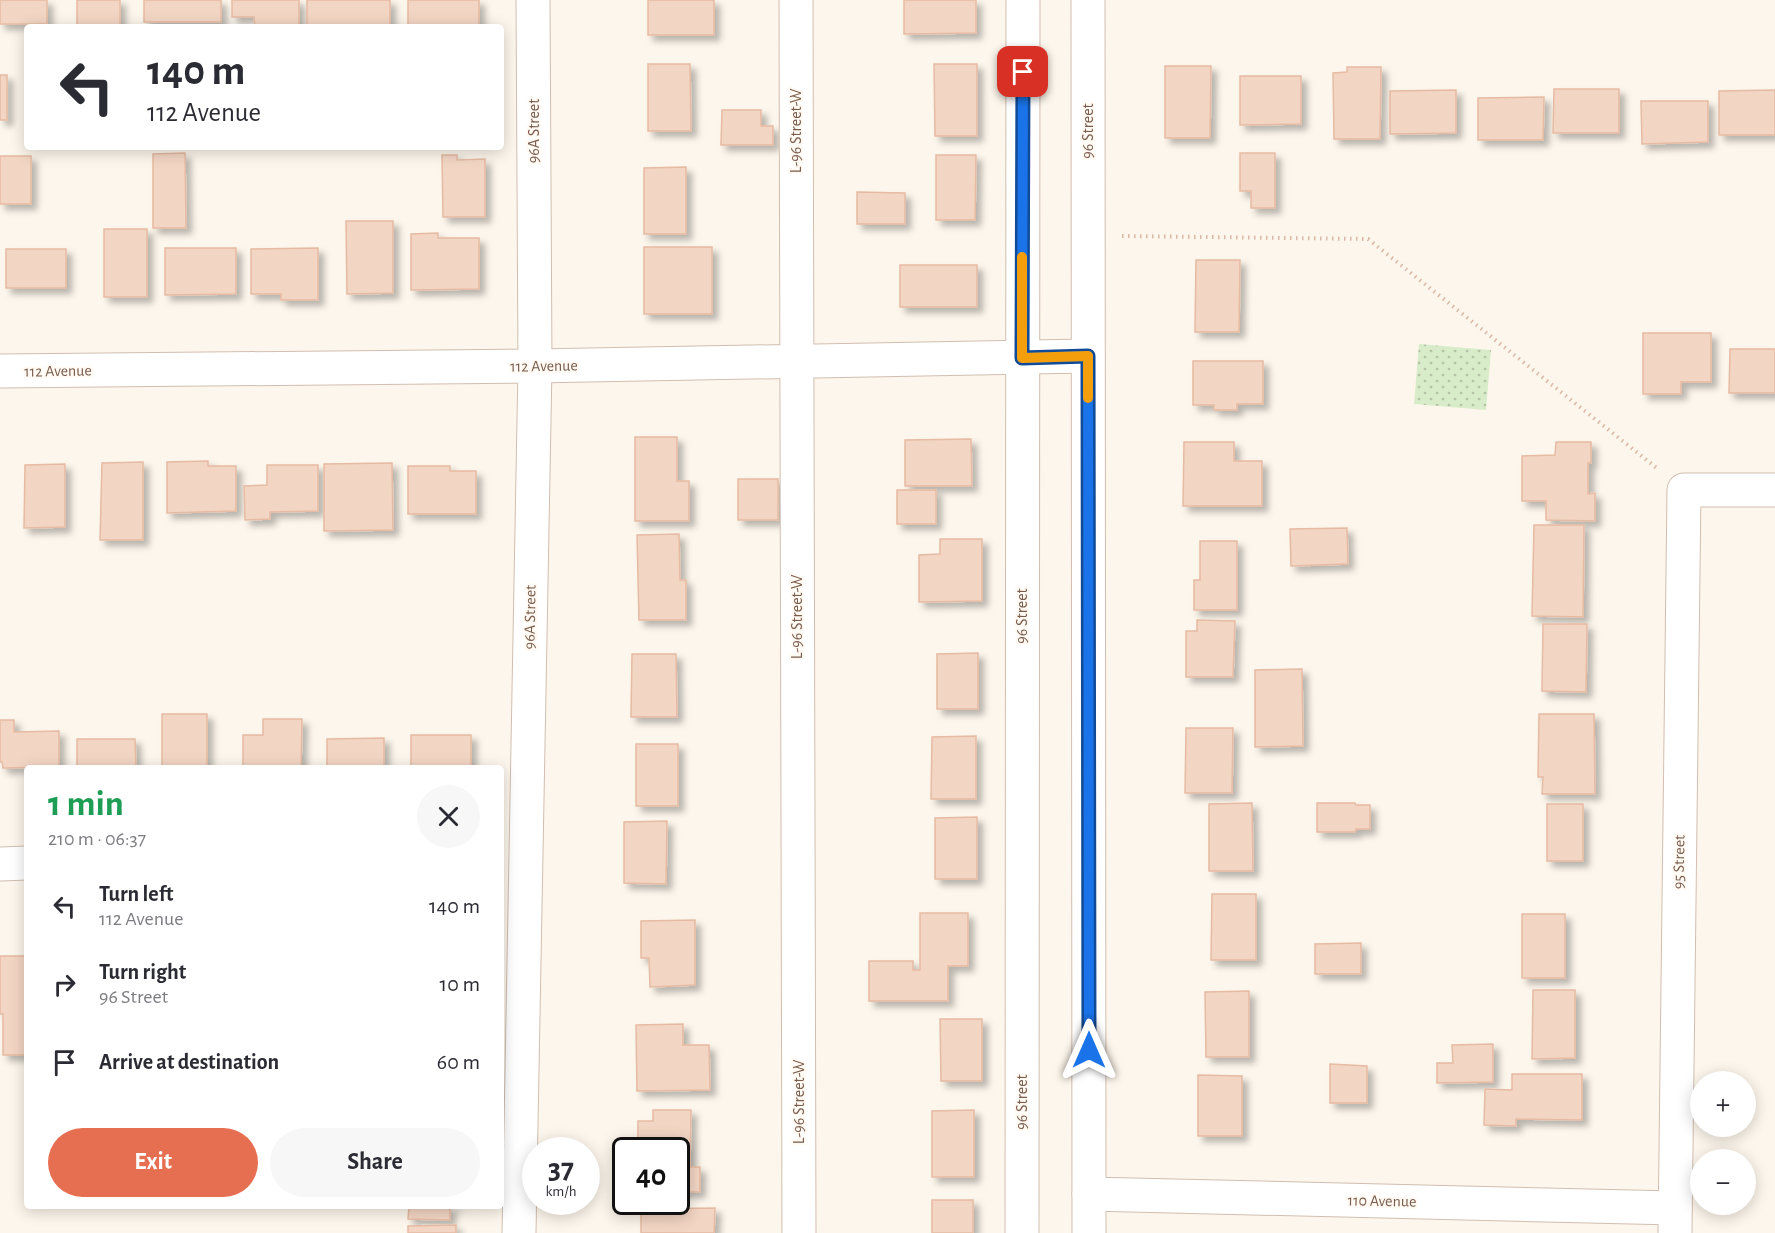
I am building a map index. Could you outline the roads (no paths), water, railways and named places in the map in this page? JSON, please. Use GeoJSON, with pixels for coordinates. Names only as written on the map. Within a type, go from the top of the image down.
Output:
{"type":"FeatureCollection","features":[{"type":"Feature","properties":{"kind":"street","name":"96A Street"},"geometry":{"type":"LineString","coordinates":[[519,1233],[513,860],[535,366],[533,0]]}},
{"type":"Feature","properties":{"kind":"street","name":"L-96 Street-W"},"geometry":{"type":"LineString","coordinates":[[796,0],[799,1233]]}},
{"type":"Feature","properties":{"kind":"street","name":"96 Street"},"geometry":{"type":"LineString","coordinates":[[1022,1233],[1023,0]]}},
{"type":"Feature","properties":{"kind":"street","name":"96 Street"},"geometry":{"type":"LineString","coordinates":[[1088,0],[1089,1233]]}},
{"type":"Feature","properties":{"kind":"street","name":"112 Avenue"},"geometry":{"type":"LineString","coordinates":[[0,371],[535,366],[1088,356]]}},
{"type":"Feature","properties":{"kind":"street","name":"95 Street"},"geometry":{"type":"LineString","coordinates":[[1675,1221],[1684,490],[1775,490]]}},
{"type":"Feature","properties":{"kind":"street"},"geometry":{"type":"LineString","coordinates":[[0,864],[24,863]]}},
{"type":"Feature","properties":{"kind":"street","name":"110 Avenue"},"geometry":{"type":"LineString","coordinates":[[1089,1194],[1675,1221]]}}]}
